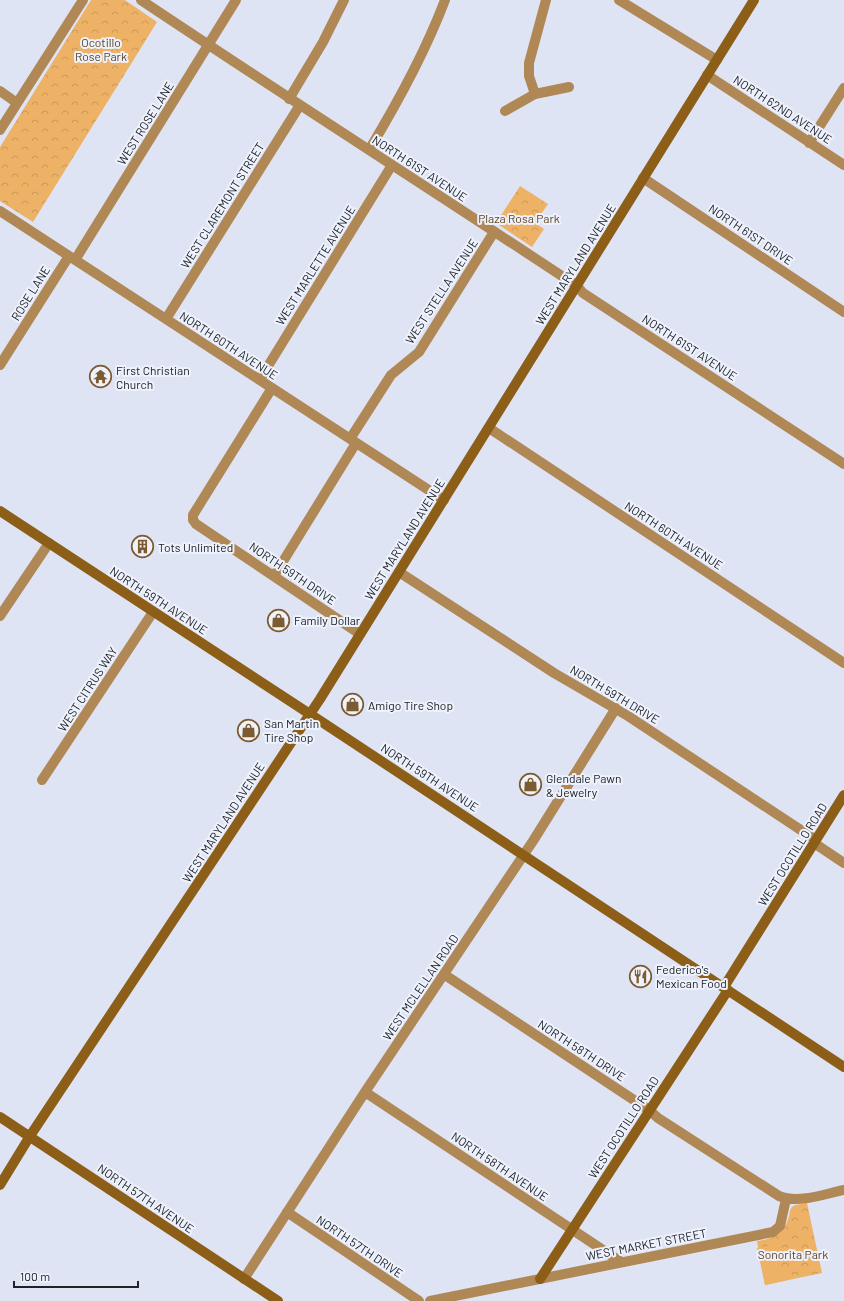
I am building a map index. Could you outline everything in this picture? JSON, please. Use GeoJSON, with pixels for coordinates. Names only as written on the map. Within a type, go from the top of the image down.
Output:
{"type":"FeatureCollection","features":[{"type":"Feature","properties":{"kind":"street"},"geometry":{"type":"LineString","coordinates":[[0,130],[83,0]]}},
{"type":"Feature","properties":{"kind":"street","name":"NORTH 61ST AVENUE"},"geometry":{"type":"LineString","coordinates":[[142,0],[289,99],[577,286],[584,293],[844,464]]}},
{"type":"Feature","properties":{"kind":"street","name":"WEST ROSE LANE"},"geometry":{"type":"LineString","coordinates":[[72,258],[236,0]]}},
{"type":"Feature","properties":{"kind":"street"},"geometry":{"type":"LineString","coordinates":[[289,99],[323,42],[344,0]]}},
{"type":"Feature","properties":{"kind":"street"},"geometry":{"type":"LineString","coordinates":[[369,150],[408,82],[427,44],[445,0]]}},
{"type":"Feature","properties":{"kind":"street"},"geometry":{"type":"LineString","coordinates":[[535,94],[529,76],[529,63],[546,0]]}},
{"type":"Feature","properties":{"kind":"street"},"geometry":{"type":"LineString","coordinates":[[619,0],[635,4],[716,60]]}},
{"type":"Feature","properties":{"kind":"street","name":"WEST MARYLAND AVENUE"},"geometry":{"type":"LineString","coordinates":[[0,1185],[30,1136],[310,714],[754,0]]}},
{"type":"Feature","properties":{"kind":"street","name":"NORTH 62ND AVENUE"},"geometry":{"type":"LineString","coordinates":[[707,75],[844,166]]}},
{"type":"Feature","properties":{"kind":"street"},"geometry":{"type":"LineString","coordinates":[[505,111],[535,94],[569,87]]}},
{"type":"Feature","properties":{"kind":"street"},"geometry":{"type":"LineString","coordinates":[[809,143],[844,88]]}},
{"type":"Feature","properties":{"kind":"street"},"geometry":{"type":"LineString","coordinates":[[0,91],[17,103]]}},
{"type":"Feature","properties":{"kind":"street","name":"WEST CLAREMONT STREET"},"geometry":{"type":"LineString","coordinates":[[166,319],[300,105]]}},
{"type":"Feature","properties":{"kind":"street","name":"WEST MARLETTE AVENUE"},"geometry":{"type":"LineString","coordinates":[[260,379],[392,165]]}},
{"type":"Feature","properties":{"kind":"street","name":"NORTH 61ST DRIVE"},"geometry":{"type":"LineString","coordinates":[[643,178],[844,312]]}},
{"type":"Feature","properties":{"kind":"street","name":"NORTH 60TH AVENUE"},"geometry":{"type":"LineString","coordinates":[[0,211],[444,500]]}},
{"type":"Feature","properties":{"kind":"street","name":"WEST STELLA AVENUE"},"geometry":{"type":"LineString","coordinates":[[274,576],[391,375],[419,352],[494,232]]}},
{"type":"Feature","properties":{"kind":"street","name":"ROSE LANE"},"geometry":{"type":"LineString","coordinates":[[0,365],[72,258]]}},
{"type":"Feature","properties":{"kind":"street","name":"NORTH 59TH DRIVE"},"geometry":{"type":"LineString","coordinates":[[272,388],[193,515],[193,520],[196,524],[360,634]]}},
{"type":"Feature","properties":{"kind":"street","name":"NORTH 60TH AVENUE"},"geometry":{"type":"LineString","coordinates":[[489,428],[844,663]]}},
{"type":"Feature","properties":{"kind":"street","name":"NORTH 59TH AVENUE"},"geometry":{"type":"LineString","coordinates":[[0,511],[844,1067]]}},
{"type":"Feature","properties":{"kind":"street"},"geometry":{"type":"LineString","coordinates":[[0,616],[49,543]]}},
{"type":"Feature","properties":{"kind":"street","name":"NORTH 59TH DRIVE"},"geometry":{"type":"LineString","coordinates":[[399,572],[554,673],[616,708],[844,862]]}},
{"type":"Feature","properties":{"kind":"street","name":"WEST CITRUS WAY"},"geometry":{"type":"LineString","coordinates":[[42,780],[153,612]]}},
{"type":"Feature","properties":{"kind":"street","name":"WEST MCLELLAN ROAD"},"geometry":{"type":"LineString","coordinates":[[244,1279],[365,1092],[523,855],[616,708]]}},
{"type":"Feature","properties":{"kind":"street","name":"WEST OCOTILLO ROAD"},"geometry":{"type":"LineString","coordinates":[[540,1279],[726,989],[844,795]]}},
{"type":"Feature","properties":{"kind":"street","name":"NORTH 58TH DRIVE"},"geometry":{"type":"LineString","coordinates":[[444,975],[649,1110],[658,1118],[766,1188],[786,1199]]}},
{"type":"Feature","properties":{"kind":"street","name":"NORTH 58TH AVENUE"},"geometry":{"type":"LineString","coordinates":[[365,1092],[621,1262]]}},
{"type":"Feature","properties":{"kind":"street","name":"NORTH 57TH AVENUE"},"geometry":{"type":"LineString","coordinates":[[0,1117],[278,1301]]}},
{"type":"Feature","properties":{"kind":"street"},"geometry":{"type":"LineString","coordinates":[[786,1199],[799,1199],[844,1190]]}},
{"type":"Feature","properties":{"kind":"street","name":"WEST MARKET STREET"},"geometry":{"type":"LineString","coordinates":[[430,1301],[773,1232],[780,1226],[786,1199]]}},
{"type":"Feature","properties":{"kind":"street","name":"NORTH 57TH DRIVE"},"geometry":{"type":"LineString","coordinates":[[287,1212],[419,1301]]}},
{"type":"Feature","properties":{"kind":"green space","name":"Ocotillo Rose Park"},"geometry":{"type":"Polygon","coordinates":[[[91,0],[125,0],[157,22],[33,222],[0,201],[0,147],[91,0]]]}},
{"type":"Feature","properties":{"kind":"green space","name":"Plaza Rosa Park"},"geometry":{"type":"Polygon","coordinates":[[[520,186],[548,204],[535,223],[544,229],[532,247],[496,223],[520,186]]]}},
{"type":"Feature","properties":{"kind":"green space","name":"Sonorita Park"},"geometry":{"type":"Polygon","coordinates":[[[807,1203],[822,1273],[765,1285],[757,1241],[767,1239],[780,1232],[789,1218],[792,1207],[807,1203]]]}},
{"type":"Feature","properties":{"kind":"green space"},"geometry":{"type":"Polygon","coordinates":[[[776,1244],[784,1281],[765,1285],[757,1248],[776,1244]]]}},
{"type":"Feature","properties":{"kind":"place","name":"First Christian Church"},"geometry":{"type":"Point","coordinates":[101,377]}},
{"type":"Feature","properties":{"kind":"place","name":"Tots Unlimited"},"geometry":{"type":"Point","coordinates":[142,547]}},
{"type":"Feature","properties":{"kind":"place","name":"Family Dollar"},"geometry":{"type":"Point","coordinates":[278,620]}},
{"type":"Feature","properties":{"kind":"place","name":"Amigo Tire Shop"},"geometry":{"type":"Point","coordinates":[353,705]}},
{"type":"Feature","properties":{"kind":"place","name":"San Martin Tire Shop"},"geometry":{"type":"Point","coordinates":[249,730]}},
{"type":"Feature","properties":{"kind":"place","name":"Glendale Pawn & Jewelry"},"geometry":{"type":"Point","coordinates":[530,785]}},
{"type":"Feature","properties":{"kind":"place","name":"Federico's Mexican Food"},"geometry":{"type":"Point","coordinates":[640,976]}}]}
